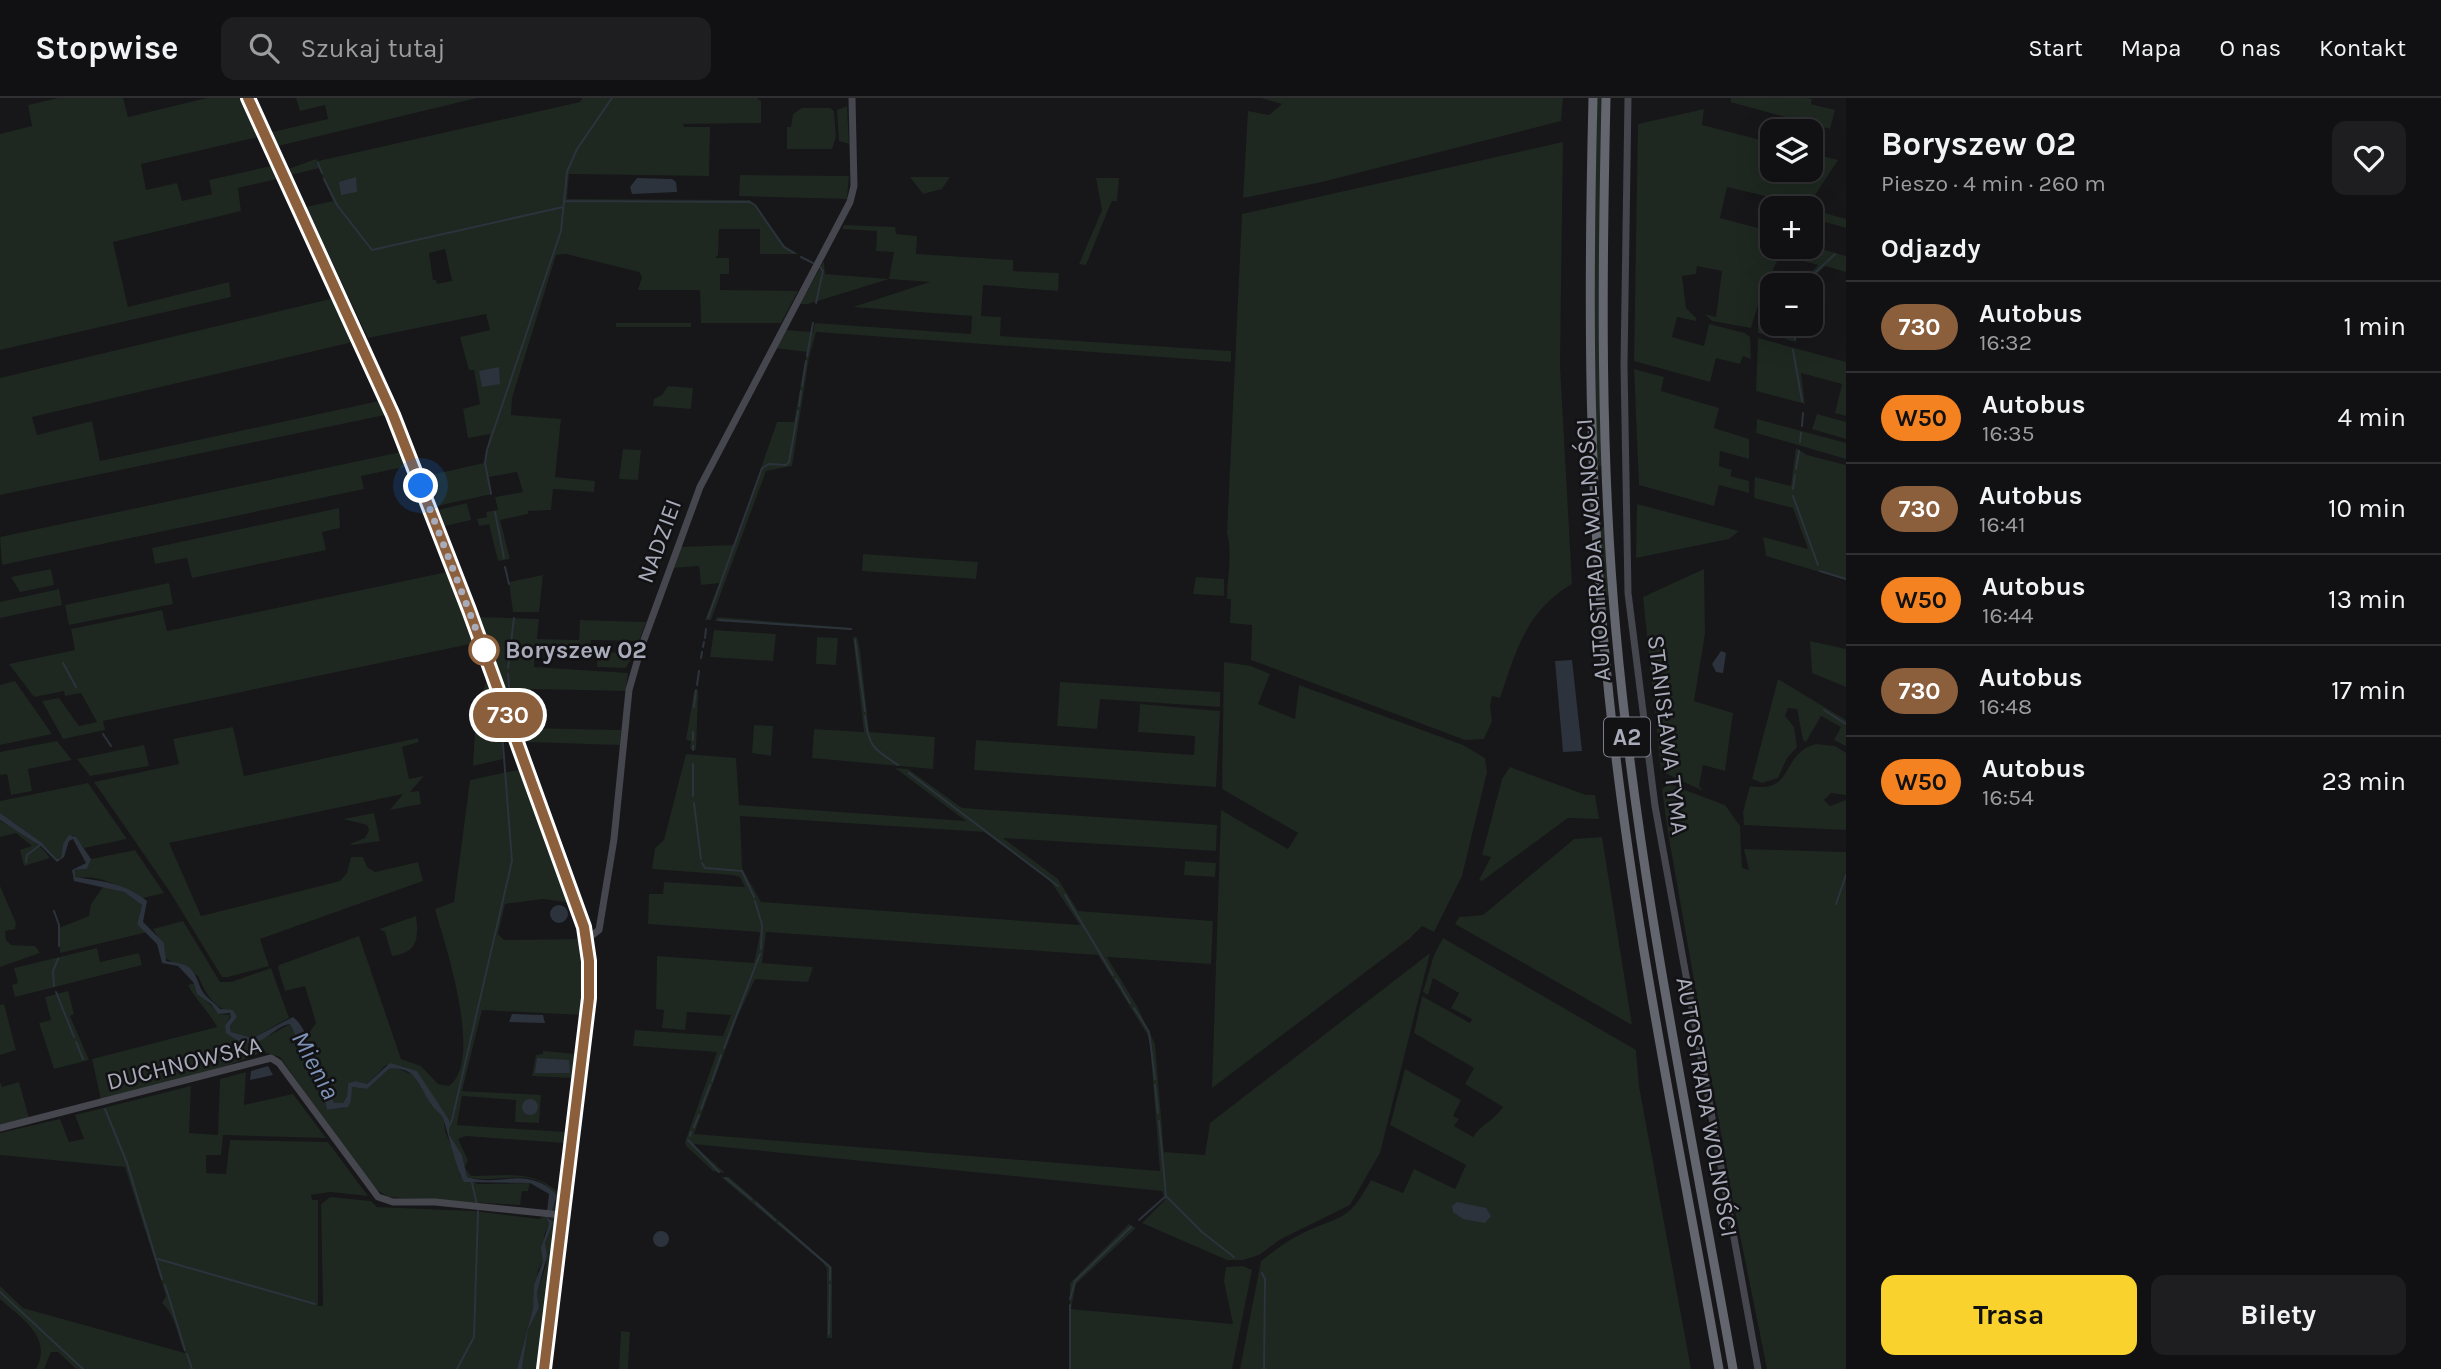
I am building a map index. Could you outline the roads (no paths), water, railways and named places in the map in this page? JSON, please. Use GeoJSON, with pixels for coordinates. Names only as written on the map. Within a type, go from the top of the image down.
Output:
{"type":"FeatureCollection","features":[{"type":"Feature","properties":{"kind":"highway","name":"AUTOSTRADA WOLNOŚCI"},"geometry":{"type":"LineString","coordinates":[[1592,98],[1590,429],[1597,565],[1609,700],[1631,864],[1719,1369]]}},
{"type":"Feature","properties":{"kind":"highway","name":"AUTOSTRADA WOLNOŚCI"},"geometry":{"type":"LineString","coordinates":[[1606,98],[1602,292],[1604,428],[1619,659],[1643,849],[1733,1369]]}},
{"type":"Feature","properties":{"kind":"street"},"geometry":{"type":"LineString","coordinates":[[247,98],[393,415],[522,752],[580,910],[587,939],[589,998],[566,1179],[558,1215],[544,1369]]}},
{"type":"Feature","properties":{"kind":"street","name":"NADZIEI"},"geometry":{"type":"LineString","coordinates":[[587,939],[596,935],[600,928],[614,839],[629,690],[641,648],[700,487],[851,199],[854,175],[852,98]]}},
{"type":"Feature","properties":{"kind":"street","name":"STANISŁAWA TYMA"},"geometry":{"type":"LineString","coordinates":[[1628,98],[1624,388],[1628,593],[1655,806],[1758,1369]]}},
{"type":"Feature","properties":{"kind":"street","name":"DUCHNOWSKA"},"geometry":{"type":"LineString","coordinates":[[0,1128],[271,1058],[279,1063],[377,1197],[393,1202],[477,1206],[558,1215]]}},
{"type":"Feature","properties":{"kind":"waterway"},"geometry":{"type":"LineString","coordinates":[[491,494],[485,463],[487,450],[561,231],[567,172],[577,149],[612,98]]}},
{"type":"Feature","properties":{"kind":"waterway"},"geometry":{"type":"LineString","coordinates":[[318,163],[322,173]]}},
{"type":"Feature","properties":{"kind":"waterway"},"geometry":{"type":"LineString","coordinates":[[324,179],[337,205],[372,250],[563,207]]}},
{"type":"Feature","properties":{"kind":"waterway"},"geometry":{"type":"LineString","coordinates":[[564,201],[750,202],[755,205],[784,247],[794,253]]}},
{"type":"Feature","properties":{"kind":"waterway"},"geometry":{"type":"LineString","coordinates":[[1815,273],[1835,254]]}},
{"type":"Feature","properties":{"kind":"waterway"},"geometry":{"type":"LineString","coordinates":[[801,257],[813,263]]}},
{"type":"Feature","properties":{"kind":"waterway"},"geometry":{"type":"LineString","coordinates":[[816,303],[823,271],[820,267]]}},
{"type":"Feature","properties":{"kind":"waterway"},"geometry":{"type":"LineString","coordinates":[[807,356],[813,323]]}},
{"type":"Feature","properties":{"kind":"waterway"},"geometry":{"type":"LineString","coordinates":[[1793,350],[1802,401]]}},
{"type":"Feature","properties":{"kind":"waterway"},"geometry":{"type":"LineString","coordinates":[[802,386],[806,361]]}},
{"type":"Feature","properties":{"kind":"waterway"},"geometry":{"type":"LineString","coordinates":[[799,406],[801,391]]}},
{"type":"Feature","properties":{"kind":"waterway"},"geometry":{"type":"LineString","coordinates":[[708,618],[762,468],[769,464],[786,465],[789,462],[798,411]]}},
{"type":"Feature","properties":{"kind":"waterway"},"geometry":{"type":"LineString","coordinates":[[1802,426],[1803,413]]}},
{"type":"Feature","properties":{"kind":"waterway"},"geometry":{"type":"LineString","coordinates":[[1800,442],[1801,433]]}},
{"type":"Feature","properties":{"kind":"waterway"},"geometry":{"type":"LineString","coordinates":[[1796,469],[1799,451]]}},
{"type":"Feature","properties":{"kind":"waterway"},"geometry":{"type":"LineString","coordinates":[[1793,489],[1795,475]]}},
{"type":"Feature","properties":{"kind":"waterway"},"geometry":{"type":"LineString","coordinates":[[1793,496],[1818,565]]}},
{"type":"Feature","properties":{"kind":"waterway"},"geometry":{"type":"LineString","coordinates":[[495,512],[504,558]]}},
{"type":"Feature","properties":{"kind":"waterway"},"geometry":{"type":"LineString","coordinates":[[505,567],[509,584]]}},
{"type":"Feature","properties":{"kind":"waterway"},"geometry":{"type":"LineString","coordinates":[[1820,571],[1846,579]]}},
{"type":"Feature","properties":{"kind":"waterway"},"geometry":{"type":"LineString","coordinates":[[508,668],[514,618]]}},
{"type":"Feature","properties":{"kind":"waterway"},"geometry":{"type":"LineString","coordinates":[[719,620],[851,629]]}},
{"type":"Feature","properties":{"kind":"waterway"},"geometry":{"type":"LineString","coordinates":[[705,638],[706,629]]}},
{"type":"Feature","properties":{"kind":"waterway"},"geometry":{"type":"LineString","coordinates":[[855,640],[865,711]]}},
{"type":"Feature","properties":{"kind":"waterway"},"geometry":{"type":"LineString","coordinates":[[703,647],[704,642]]}},
{"type":"Feature","properties":{"kind":"waterway"},"geometry":{"type":"LineString","coordinates":[[701,658],[702,652]]}},
{"type":"Feature","properties":{"kind":"waterway"},"geometry":{"type":"LineString","coordinates":[[63,663],[76,687]]}},
{"type":"Feature","properties":{"kind":"waterway"},"geometry":{"type":"LineString","coordinates":[[697,685],[699,671]]}},
{"type":"Feature","properties":{"kind":"waterway"},"geometry":{"type":"LineString","coordinates":[[508,674],[510,698]]}},
{"type":"Feature","properties":{"kind":"waterway"},"geometry":{"type":"LineString","coordinates":[[694,707],[696,690]]}},
{"type":"Feature","properties":{"kind":"waterway"},"geometry":{"type":"LineString","coordinates":[[448,1128],[512,861],[500,706]]}},
{"type":"Feature","properties":{"kind":"waterway"},"geometry":{"type":"LineString","coordinates":[[1824,710],[1846,724]]}},
{"type":"Feature","properties":{"kind":"waterway"},"geometry":{"type":"LineString","coordinates":[[865,716],[870,741],[883,755],[898,765]]}},
{"type":"Feature","properties":{"kind":"waterway"},"geometry":{"type":"LineString","coordinates":[[693,732],[693,740]]}},
{"type":"Feature","properties":{"kind":"waterway"},"geometry":{"type":"LineString","coordinates":[[103,734],[111,746]]}},
{"type":"Feature","properties":{"kind":"waterway"},"geometry":{"type":"LineString","coordinates":[[693,764],[693,796]]}},
{"type":"Feature","properties":{"kind":"waterway"},"geometry":{"type":"LineString","coordinates":[[909,773],[1058,886]]}},
{"type":"Feature","properties":{"kind":"waterway"},"geometry":{"type":"LineString","coordinates":[[694,803],[701,859]]}},
{"type":"Feature","properties":{"kind":"waterway"},"geometry":{"type":"LineString","coordinates":[[26,862],[27,855],[40,845]]}},
{"type":"Feature","properties":{"kind":"waterway"},"geometry":{"type":"LineString","coordinates":[[702,863],[705,868],[742,871],[754,897]]}},
{"type":"Feature","properties":{"kind":"waterway"},"geometry":{"type":"LineString","coordinates":[[1836,904],[1846,875]]}},
{"type":"Feature","properties":{"kind":"waterway"},"geometry":{"type":"LineString","coordinates":[[1065,895],[1113,975]]}},
{"type":"Feature","properties":{"kind":"waterway"},"geometry":{"type":"LineString","coordinates":[[755,901],[762,925],[761,949]]}},
{"type":"Feature","properties":{"kind":"waterway"},"geometry":{"type":"LineString","coordinates":[[54,911],[59,925],[59,946]]}},
{"type":"Feature","properties":{"kind":"waterway"},"geometry":{"type":"LineString","coordinates":[[724,1048],[760,954]]}},
{"type":"Feature","properties":{"kind":"waterway"},"geometry":{"type":"LineString","coordinates":[[54,986],[53,971],[58,959]]}},
{"type":"Feature","properties":{"kind":"waterway"},"geometry":{"type":"LineString","coordinates":[[1116,979],[1130,1003]]}},
{"type":"Feature","properties":{"kind":"waterway"},"geometry":{"type":"LineString","coordinates":[[56,992],[74,1037]]}},
{"type":"Feature","properties":{"kind":"waterway"},"geometry":{"type":"LineString","coordinates":[[1134,1008],[1149,1032],[1155,1079]]}},
{"type":"Feature","properties":{"kind":"waterway"},"geometry":{"type":"LineString","coordinates":[[76,1042],[83,1059]]}},
{"type":"Feature","properties":{"kind":"waterway"},"geometry":{"type":"LineString","coordinates":[[712,1081],[721,1055]]}},
{"type":"Feature","properties":{"kind":"waterway"},"geometry":{"type":"LineString","coordinates":[[701,1109],[710,1085]]}},
{"type":"Feature","properties":{"kind":"waterway"},"geometry":{"type":"LineString","coordinates":[[1155,1085],[1158,1113]]}},
{"type":"Feature","properties":{"kind":"waterway"},"geometry":{"type":"LineString","coordinates":[[105,1109],[127,1163],[162,1279]]}},
{"type":"Feature","properties":{"kind":"waterway"},"geometry":{"type":"LineString","coordinates":[[694,1127],[699,1115]]}},
{"type":"Feature","properties":{"kind":"waterway"},"geometry":{"type":"LineString","coordinates":[[1159,1121],[1166,1196],[1202,1232],[1234,1257]]}},
{"type":"Feature","properties":{"kind":"waterway"},"geometry":{"type":"LineString","coordinates":[[690,1136],[691,1132]]}},
{"type":"Feature","properties":{"kind":"waterway"},"geometry":{"type":"LineString","coordinates":[[688,1140],[719,1172]]}},
{"type":"Feature","properties":{"kind":"waterway"},"geometry":{"type":"LineString","coordinates":[[726,1178],[751,1199]]}},
{"type":"Feature","properties":{"kind":"waterway"},"geometry":{"type":"LineString","coordinates":[[472,1183],[477,1205]]}},
{"type":"Feature","properties":{"kind":"waterway"},"geometry":{"type":"LineString","coordinates":[[1139,1220],[1166,1196]]}},
{"type":"Feature","properties":{"kind":"waterway"},"geometry":{"type":"LineString","coordinates":[[756,1203],[775,1220]]}},
{"type":"Feature","properties":{"kind":"waterway"},"geometry":{"type":"LineString","coordinates":[[457,1369],[474,1337],[478,1211]]}},
{"type":"Feature","properties":{"kind":"waterway"},"geometry":{"type":"LineString","coordinates":[[779,1223],[830,1267],[830,1280]]}},
{"type":"Feature","properties":{"kind":"waterway"},"geometry":{"type":"LineString","coordinates":[[1070,1299],[1075,1281],[1131,1227]]}},
{"type":"Feature","properties":{"kind":"waterway"},"geometry":{"type":"LineString","coordinates":[[158,1259],[315,1304]]}},
{"type":"Feature","properties":{"kind":"waterway"},"geometry":{"type":"LineString","coordinates":[[1262,1273],[1265,1279],[1264,1369]]}},
{"type":"Feature","properties":{"kind":"waterway"},"geometry":{"type":"LineString","coordinates":[[165,1285],[185,1350]]}},
{"type":"Feature","properties":{"kind":"waterway"},"geometry":{"type":"LineString","coordinates":[[829,1334],[830,1285]]}},
{"type":"Feature","properties":{"kind":"waterway"},"geometry":{"type":"LineString","coordinates":[[0,1292],[83,1369]]}},
{"type":"Feature","properties":{"kind":"waterway"},"geometry":{"type":"LineString","coordinates":[[1070,1305],[1070,1369]]}},
{"type":"Feature","properties":{"kind":"waterway"},"geometry":{"type":"LineString","coordinates":[[187,1354],[192,1369]]}},
{"type":"Feature","properties":{"kind":"place","name":"Boryszew 02"},"geometry":{"type":"Point","coordinates":[484,650]}},
{"type":"Feature","properties":{"kind":"water label","name":"Mienia"},"geometry":{"type":"Point","coordinates":[316,1065]}}]}
